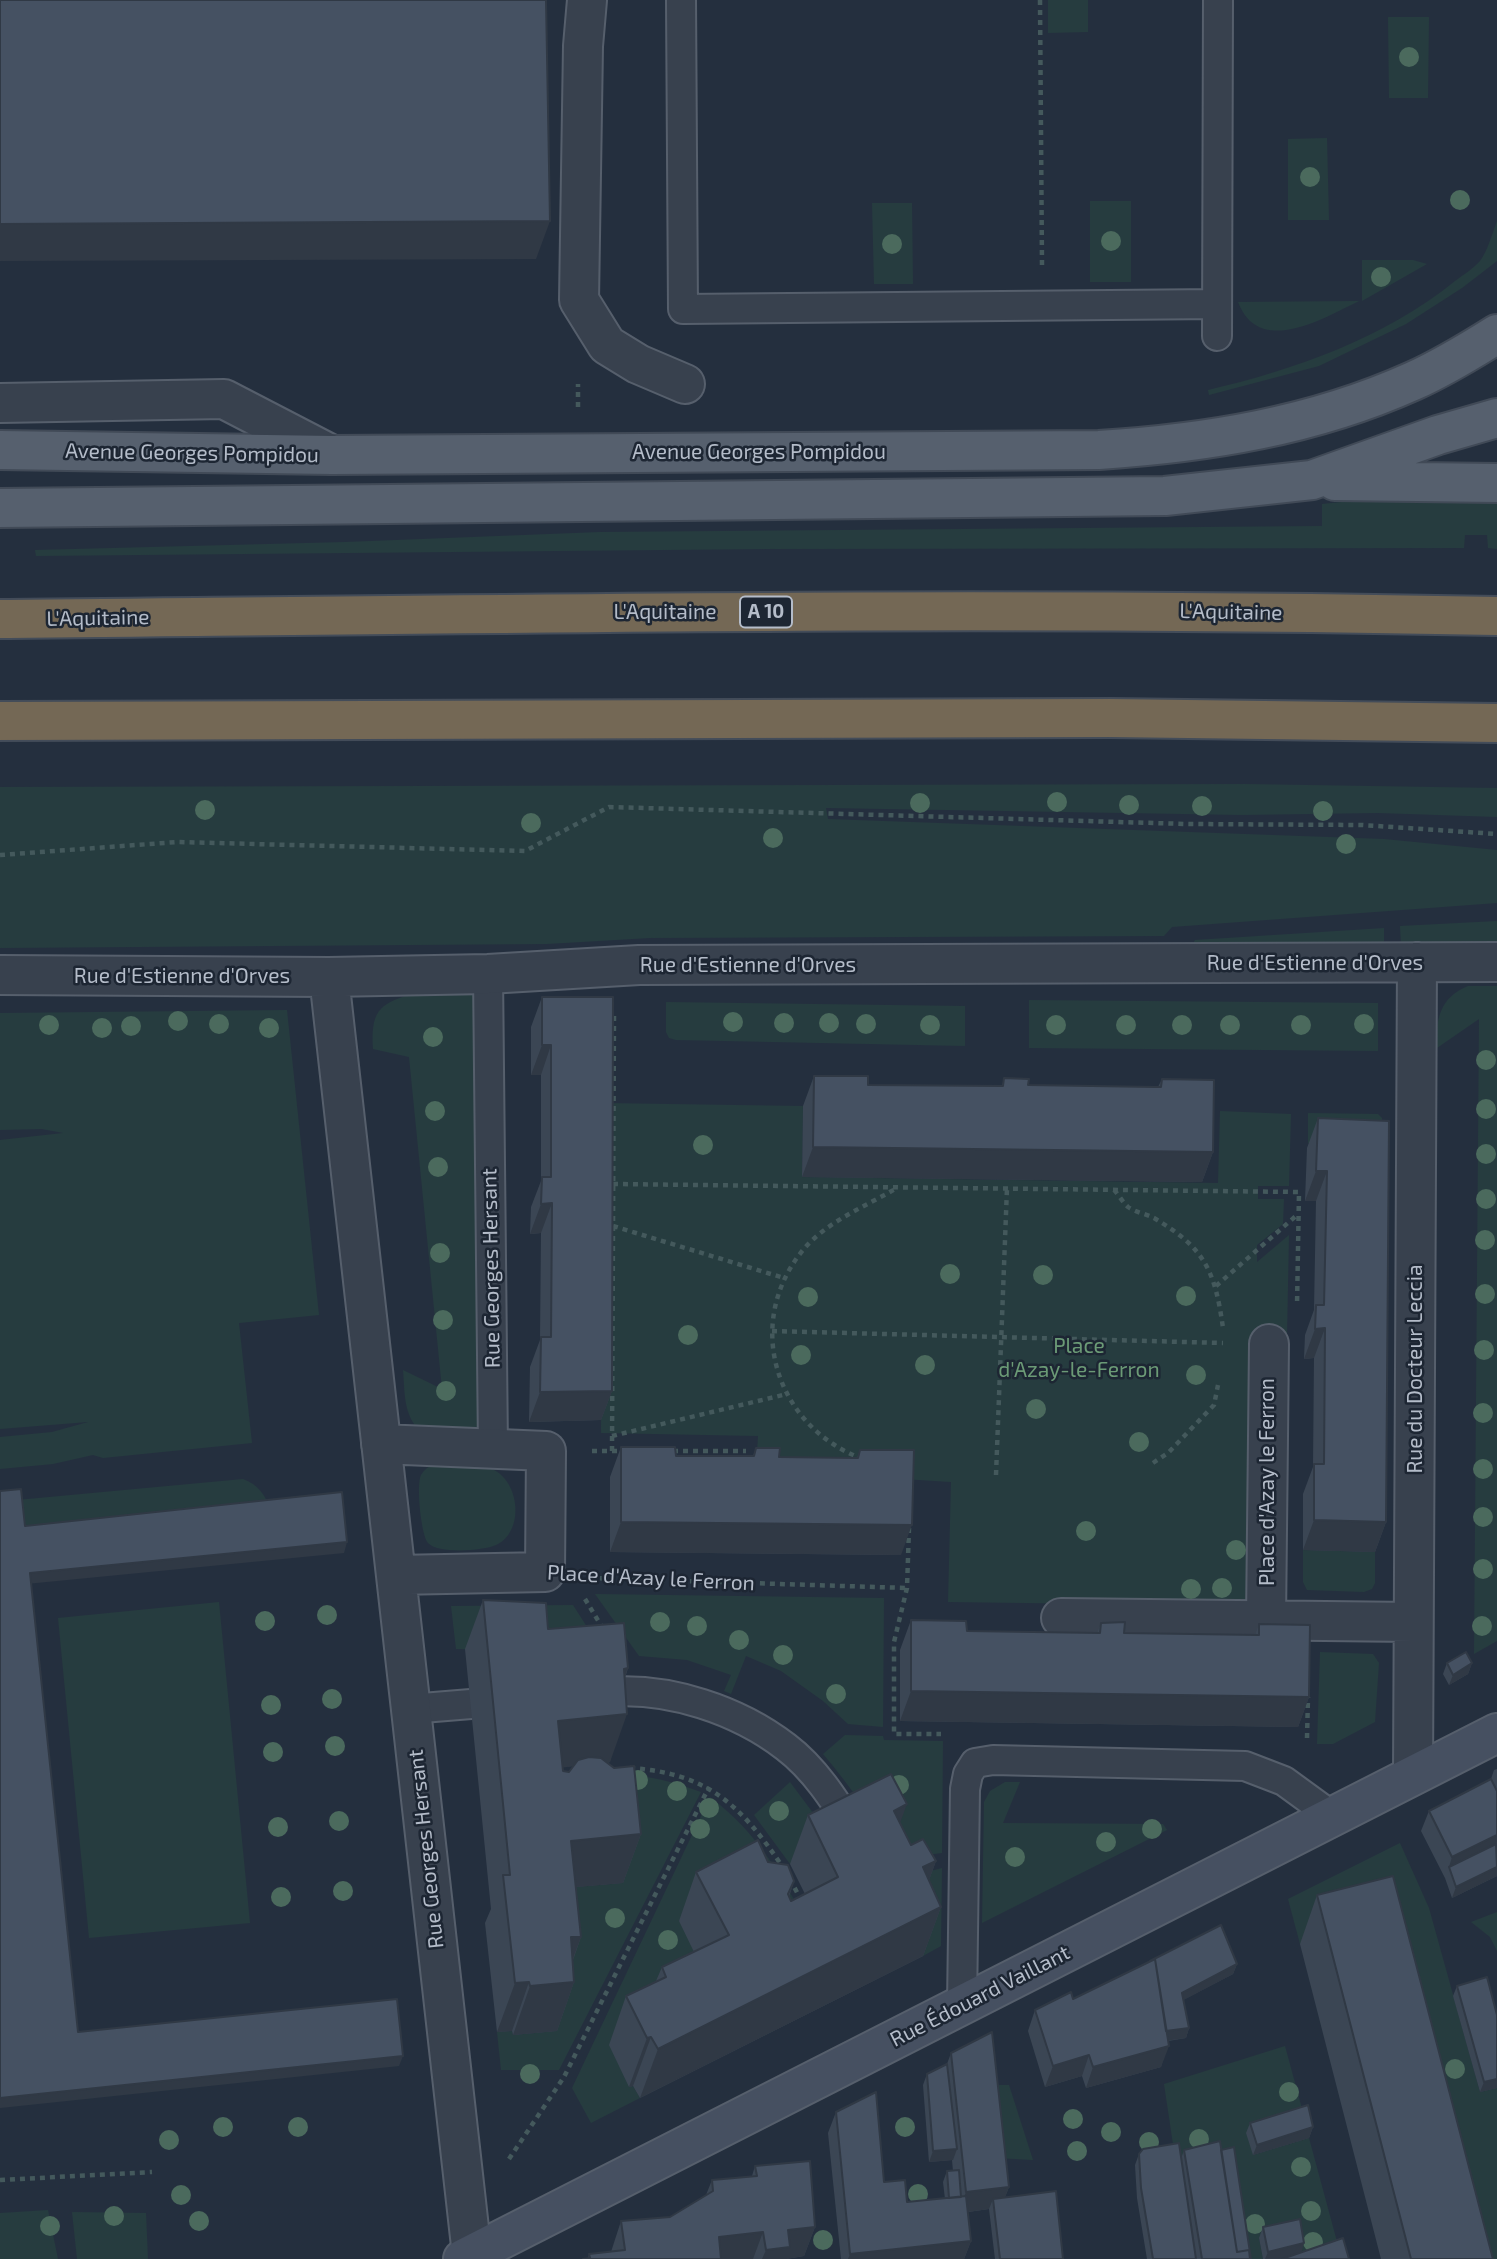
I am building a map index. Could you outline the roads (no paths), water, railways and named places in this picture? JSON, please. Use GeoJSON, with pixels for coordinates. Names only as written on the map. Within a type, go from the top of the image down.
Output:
{"type":"FeatureCollection","features":[{"type":"Feature","properties":{"kind":"highway","name":"L'Aquitaine"},"geometry":{"type":"LineString","coordinates":[[18,619],[911,611],[1497,616]]}},
{"type":"Feature","properties":{"kind":"highway"},"geometry":{"type":"LineString","coordinates":[[18,721],[1110,718],[1497,723]]}},
{"type":"Feature","properties":{"kind":"main road","name":"Avenue Georges Pompidou"},"geometry":{"type":"LineString","coordinates":[[0,450],[332,455],[1085,450],[1161,446],[1227,437],[1314,417],[1413,381],[1497,334]]}},
{"type":"Feature","properties":{"kind":"main road"},"geometry":{"type":"LineString","coordinates":[[1312,480],[1438,435],[1497,418]]}},
{"type":"Feature","properties":{"kind":"main road"},"geometry":{"type":"LineString","coordinates":[[0,508],[1165,496],[1312,480],[1497,483]]}},
{"type":"Feature","properties":{"kind":"main road","name":"Rue Édouard Vaillant"},"geometry":{"type":"LineString","coordinates":[[467,2257],[1497,1733]]}},
{"type":"Feature","properties":{"kind":"street"},"geometry":{"type":"LineString","coordinates":[[587,0],[583,46],[579,300],[607,345],[639,364],[685,384]]}},
{"type":"Feature","properties":{"kind":"street"},"geometry":{"type":"LineString","coordinates":[[0,403],[224,398],[332,455]]}},
{"type":"Feature","properties":{"kind":"street","name":"Rue du Docteur Leccia"},"geometry":{"type":"LineString","coordinates":[[1413,1775],[1417,962]]}},
{"type":"Feature","properties":{"kind":"street","name":"Rue d'Estienne d'Orves"},"geometry":{"type":"LineString","coordinates":[[0,975],[329,976],[488,974],[614,966],[1497,962]]}},
{"type":"Feature","properties":{"kind":"street","name":"Rue Georges Hersant"},"geometry":{"type":"LineString","coordinates":[[329,976],[396,1575],[467,2257]]}},
{"type":"Feature","properties":{"kind":"street","name":"Place d'Azay le Ferron"},"geometry":{"type":"LineString","coordinates":[[1266,1620],[1269,1344]]}},
{"type":"Feature","properties":{"kind":"street"},"geometry":{"type":"LineString","coordinates":[[381,1444],[493,1450]]}},
{"type":"Feature","properties":{"kind":"street","name":"Place d'Azay le Ferron"},"geometry":{"type":"LineString","coordinates":[[396,1575],[558,1575],[546,1451],[493,1450]]}},
{"type":"Feature","properties":{"kind":"street"},"geometry":{"type":"LineString","coordinates":[[1061,1618],[1413,1622]]}},
{"type":"Feature","properties":{"kind":"lane"},"geometry":{"type":"LineString","coordinates":[[681,0],[682,309],[1217,304]]}},
{"type":"Feature","properties":{"kind":"lane"},"geometry":{"type":"LineString","coordinates":[[1217,336],[1218,0]]}},
{"type":"Feature","properties":{"kind":"lane","name":"Rue Georges Hersant"},"geometry":{"type":"LineString","coordinates":[[488,974],[493,1450]]}},
{"type":"Feature","properties":{"kind":"lane"},"geometry":{"type":"LineString","coordinates":[[608,1692],[643,1692],[681,1699],[742,1720],[787,1747],[825,1788],[854,1831]]}},
{"type":"Feature","properties":{"kind":"lane"},"geometry":{"type":"LineString","coordinates":[[410,1709],[471,1704]]}},
{"type":"Feature","properties":{"kind":"lane"},"geometry":{"type":"LineString","coordinates":[[962,2005],[965,1789],[968,1774],[975,1763],[993,1760],[1245,1766],[1284,1781],[1332,1816]]}},
{"type":"Feature","properties":{"kind":"park label","name":"Place d'Azay-le-Ferron"},"geometry":{"type":"Point","coordinates":[1079,1358]}}]}
